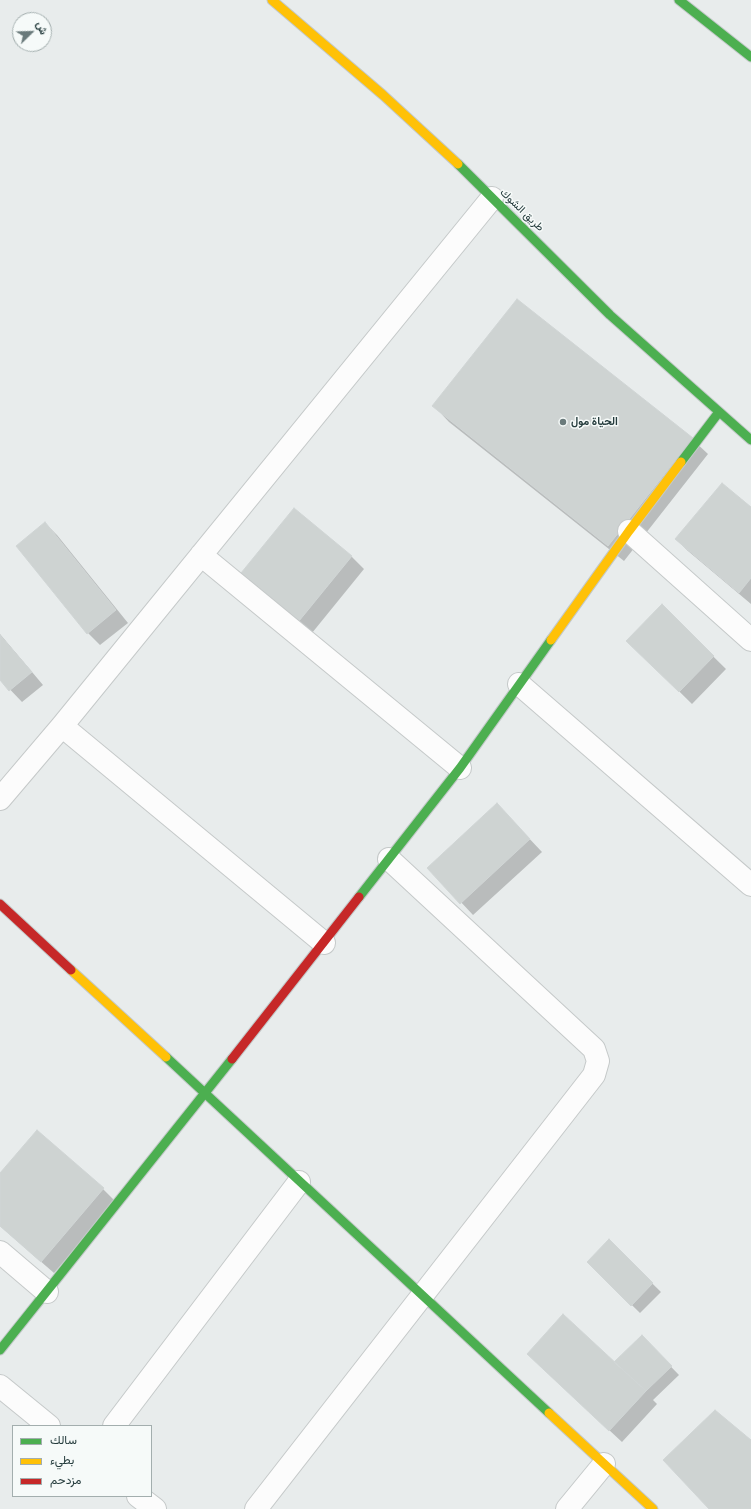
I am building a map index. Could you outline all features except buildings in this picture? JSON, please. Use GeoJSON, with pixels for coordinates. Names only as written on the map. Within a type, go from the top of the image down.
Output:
{"type":"FeatureCollection","features":[{"type":"Feature","properties":{"kind":"street","name":"طريق الشوك"},"geometry":{"type":"LineString","coordinates":[[272,0],[383,95],[492,198],[610,315],[751,440]]}},
{"type":"Feature","properties":{"kind":"street"},"geometry":{"type":"LineString","coordinates":[[679,0],[750,56]]}},
{"type":"Feature","properties":{"kind":"street"},"geometry":{"type":"LineString","coordinates":[[0,799],[62,726],[492,198]]}},
{"type":"Feature","properties":{"kind":"street"},"geometry":{"type":"LineString","coordinates":[[0,1350],[205,1094],[460,768],[629,531],[719,412]]}},
{"type":"Feature","properties":{"kind":"street"},"geometry":{"type":"LineString","coordinates":[[629,531],[751,640]]}},
{"type":"Feature","properties":{"kind":"street"},"geometry":{"type":"LineString","coordinates":[[201,555],[460,768]]}},
{"type":"Feature","properties":{"kind":"street"},"geometry":{"type":"LineString","coordinates":[[519,684],[751,885]]}},
{"type":"Feature","properties":{"kind":"street"},"geometry":{"type":"LineString","coordinates":[[62,726],[324,942]]}},
{"type":"Feature","properties":{"kind":"street"},"geometry":{"type":"LineString","coordinates":[[256,1509],[594,1075],[598,1061],[594,1049],[389,859]]}},
{"type":"Feature","properties":{"kind":"street"},"geometry":{"type":"LineString","coordinates":[[0,904],[653,1509]]}},
{"type":"Feature","properties":{"kind":"street"},"geometry":{"type":"LineString","coordinates":[[115,1425],[299,1182]]}},
{"type":"Feature","properties":{"kind":"street"},"geometry":{"type":"LineString","coordinates":[[0,1252],[46,1292]]}},
{"type":"Feature","properties":{"kind":"street"},"geometry":{"type":"LineString","coordinates":[[0,1386],[48,1425]]}},
{"type":"Feature","properties":{"kind":"street"},"geometry":{"type":"LineString","coordinates":[[567,1509],[604,1464]]}},
{"type":"Feature","properties":{"kind":"street"},"geometry":{"type":"LineString","coordinates":[[139,1497],[155,1509]]}},
{"type":"Feature","properties":{"kind":"traffic: fast"},"geometry":{"type":"LineString","coordinates":[[679,0],[751,57]]}},
{"type":"Feature","properties":{"kind":"traffic: fast"},"geometry":{"type":"LineString","coordinates":[[458,164],[610,315],[751,440]]}},
{"type":"Feature","properties":{"kind":"traffic: fast"},"geometry":{"type":"LineString","coordinates":[[681,462],[719,412]]}},
{"type":"Feature","properties":{"kind":"traffic: fast"},"geometry":{"type":"LineString","coordinates":[[359,897],[460,768],[551,640]]}},
{"type":"Feature","properties":{"kind":"traffic: fast"},"geometry":{"type":"LineString","coordinates":[[166,1057],[549,1413]]}},
{"type":"Feature","properties":{"kind":"traffic: fast"},"geometry":{"type":"LineString","coordinates":[[0,1350],[232,1059]]}},
{"type":"Feature","properties":{"kind":"traffic: slow"},"geometry":{"type":"LineString","coordinates":[[272,0],[383,95],[458,164]]}},
{"type":"Feature","properties":{"kind":"traffic: slow"},"geometry":{"type":"LineString","coordinates":[[551,640],[629,531],[681,462]]}},
{"type":"Feature","properties":{"kind":"traffic: slow"},"geometry":{"type":"LineString","coordinates":[[71,970],[166,1057]]}},
{"type":"Feature","properties":{"kind":"traffic: slow"},"geometry":{"type":"LineString","coordinates":[[549,1413],[653,1509]]}},
{"type":"Feature","properties":{"kind":"traffic: jam"},"geometry":{"type":"LineString","coordinates":[[232,1059],[359,897]]}},
{"type":"Feature","properties":{"kind":"traffic: jam"},"geometry":{"type":"LineString","coordinates":[[0,904],[71,970]]}},
{"type":"Feature","properties":{"kind":"place","name":"الحياة مول"},"geometry":{"type":"Point","coordinates":[563,422]}}]}
